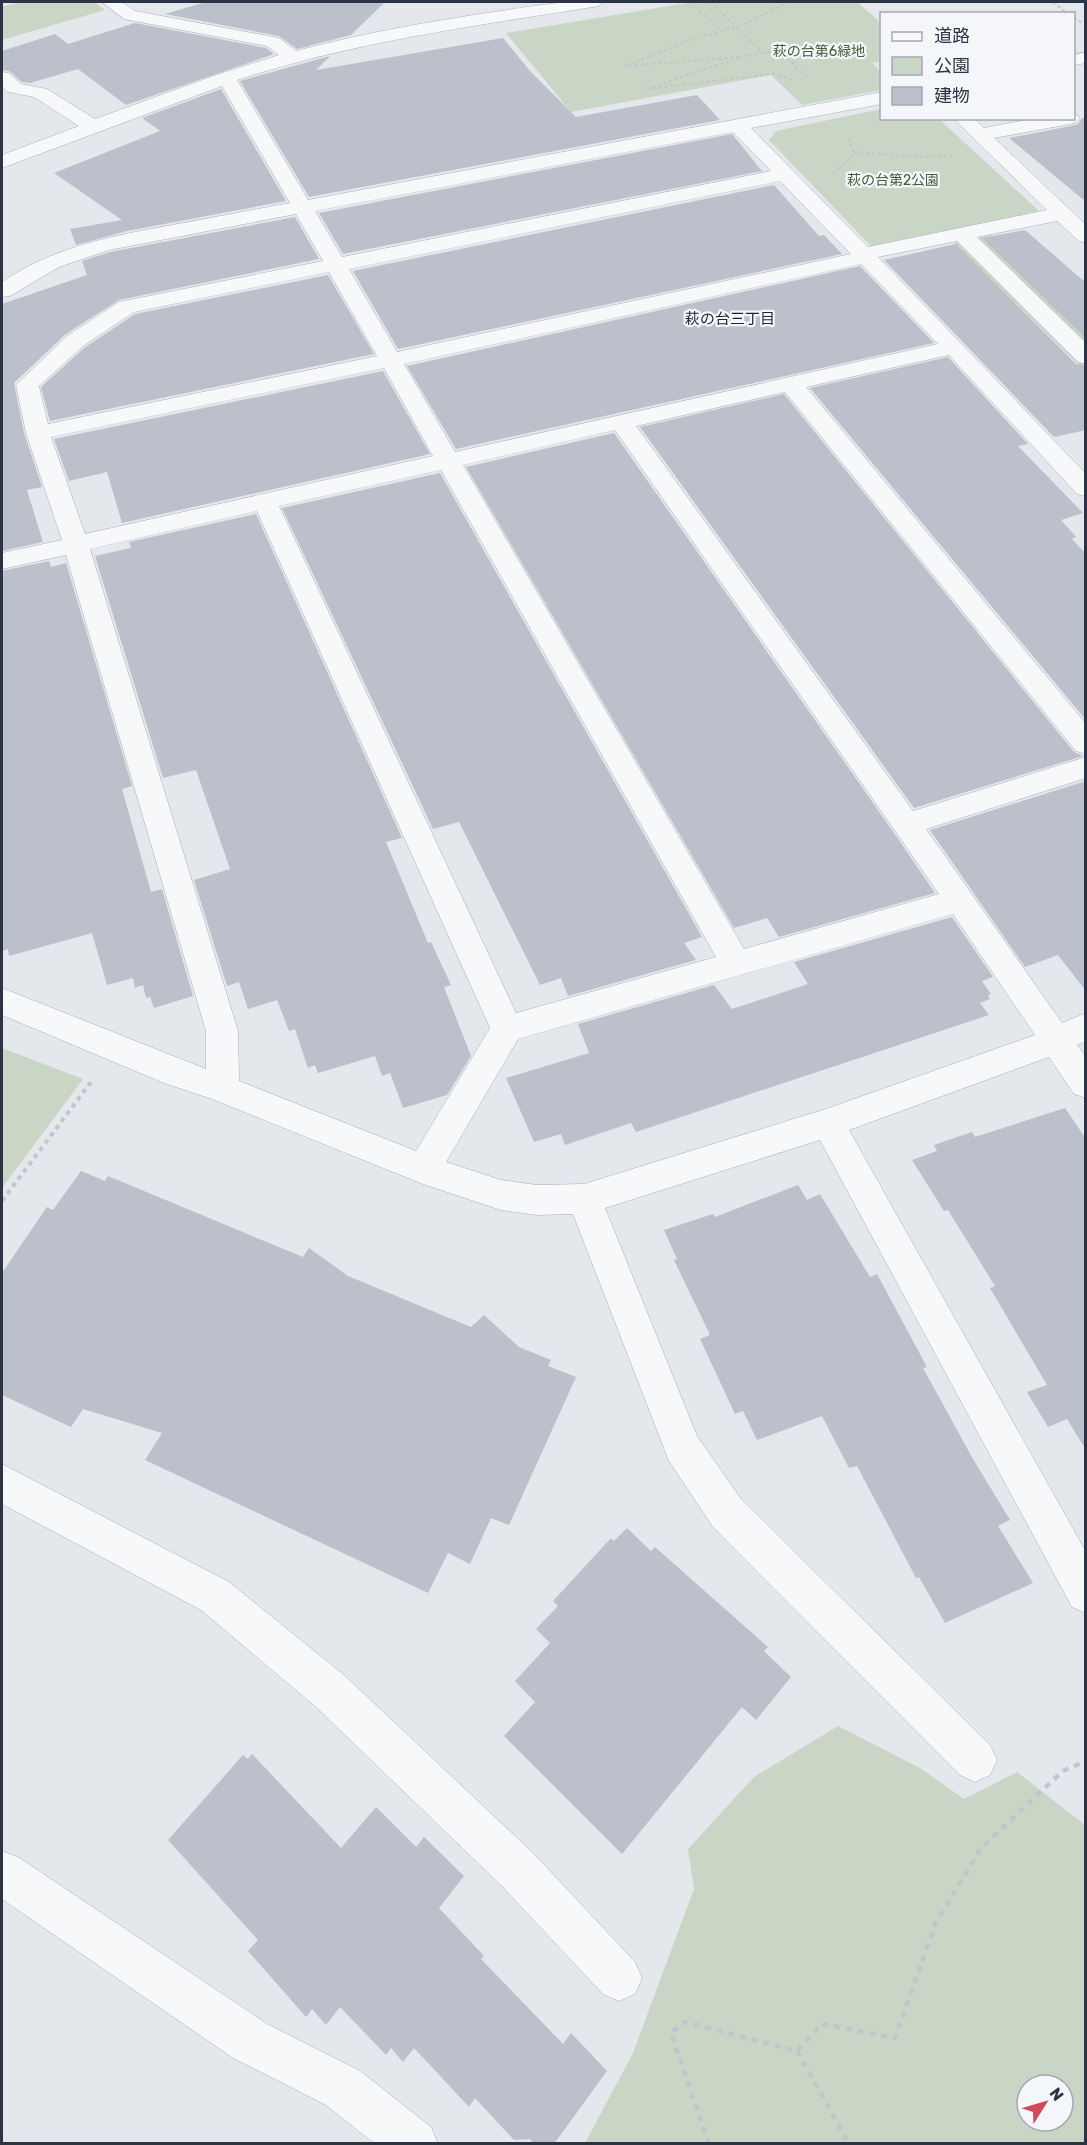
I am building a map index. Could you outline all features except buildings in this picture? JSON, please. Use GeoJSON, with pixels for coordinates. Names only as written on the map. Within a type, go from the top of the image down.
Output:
{"type":"FeatureCollection","features":[{"type":"Feature","properties":{"kind":"street"},"geometry":{"type":"LineString","coordinates":[[111,2],[130,15],[273,42],[293,57]]}},
{"type":"Feature","properties":{"kind":"street"},"geometry":{"type":"LineString","coordinates":[[2,162],[293,57],[498,9],[593,2]]}},
{"type":"Feature","properties":{"kind":"street"},"geometry":{"type":"LineString","coordinates":[[2,77],[15,88],[40,93],[94,127]]}},
{"type":"Feature","properties":{"kind":"street"},"geometry":{"type":"LineString","coordinates":[[227,79],[449,460],[736,963]]}},
{"type":"Feature","properties":{"kind":"street"},"geometry":{"type":"LineString","coordinates":[[2,291],[30,271],[66,256],[105,244],[880,98]]}},
{"type":"Feature","properties":{"kind":"street"},"geometry":{"type":"LineString","coordinates":[[964,120],[1086,237]]}},
{"type":"Feature","properties":{"kind":"street"},"geometry":{"type":"LineString","coordinates":[[980,135],[1061,120]]}},
{"type":"Feature","properties":{"kind":"street"},"geometry":{"type":"LineString","coordinates":[[737,125],[954,347],[1086,489]]}},
{"type":"Feature","properties":{"kind":"street"},"geometry":{"type":"LineString","coordinates":[[224,1089],[222,1031],[76,545],[38,433],[27,385],[75,341],[127,307],[334,264],[792,181]]}},
{"type":"Feature","properties":{"kind":"street"},"geometry":{"type":"LineString","coordinates":[[38,433],[390,360],[962,234],[1086,212]]}},
{"type":"Feature","properties":{"kind":"street"},"geometry":{"type":"LineString","coordinates":[[962,234],[1036,304],[1086,357]]}},
{"type":"Feature","properties":{"kind":"street"},"geometry":{"type":"LineString","coordinates":[[2,561],[954,347]]}},
{"type":"Feature","properties":{"kind":"street"},"geometry":{"type":"LineString","coordinates":[[790,384],[1086,744]]}},
{"type":"Feature","properties":{"kind":"street"},"geometry":{"type":"LineString","coordinates":[[621,422],[960,900],[1086,1084]]}},
{"type":"Feature","properties":{"kind":"street"},"geometry":{"type":"LineString","coordinates":[[265,502],[507,1029]]}},
{"type":"Feature","properties":{"kind":"street"},"geometry":{"type":"LineString","coordinates":[[906,824],[1007,794],[1086,767]]}},
{"type":"Feature","properties":{"kind":"street"},"geometry":{"type":"LineString","coordinates":[[423,1169],[507,1029],[960,900]]}},
{"type":"Feature","properties":{"kind":"street"},"geometry":{"type":"LineString","coordinates":[[2,1001],[423,1169],[501,1195],[537,1200],[584,1199],[828,1123],[1055,1041],[1086,1026]]}},
{"type":"Feature","properties":{"kind":"street"},"geometry":{"type":"LineString","coordinates":[[828,1123],[1086,1593]]}},
{"type":"Feature","properties":{"kind":"street"},"geometry":{"type":"LineString","coordinates":[[584,1199],[683,1448],[726,1513],[975,1760]]}},
{"type":"Feature","properties":{"kind":"street"},"geometry":{"type":"LineString","coordinates":[[2,1483],[215,1596],[330,1691],[518,1870],[619,1978]]}},
{"type":"Feature","properties":{"kind":"street"},"geometry":{"type":"LineString","coordinates":[[2,1873],[250,2041],[343,2088],[414,2144]]}},
{"type":"Feature","properties":{"kind":"path"},"geometry":{"type":"LineString","coordinates":[[692,2],[721,31]]}},
{"type":"Feature","properties":{"kind":"path"},"geometry":{"type":"LineString","coordinates":[[711,2],[716,2]]}},
{"type":"Feature","properties":{"kind":"path"},"geometry":{"type":"LineString","coordinates":[[711,2],[762,52]]}},
{"type":"Feature","properties":{"kind":"path"},"geometry":{"type":"LineString","coordinates":[[746,56],[625,66],[742,25],[788,2]]}},
{"type":"Feature","properties":{"kind":"path"},"geometry":{"type":"LineString","coordinates":[[1053,2],[1066,12]]}},
{"type":"Feature","properties":{"kind":"path"},"geometry":{"type":"LineString","coordinates":[[780,50],[807,78],[793,80],[774,74],[645,88],[746,56],[780,50]]}},
{"type":"Feature","properties":{"kind":"path"},"geometry":{"type":"LineString","coordinates":[[848,136],[854,152]]}},
{"type":"Feature","properties":{"kind":"path"},"geometry":{"type":"LineString","coordinates":[[854,152],[917,157],[962,155],[995,150]]}},
{"type":"Feature","properties":{"kind":"path"},"geometry":{"type":"LineString","coordinates":[[792,181],[817,184],[846,163],[854,152]]}},
{"type":"Feature","properties":{"kind":"path"},"geometry":{"type":"LineString","coordinates":[[2,1201],[117,1048]]}},
{"type":"Feature","properties":{"kind":"path"},"geometry":{"type":"LineString","coordinates":[[797,2051],[822,2024],[895,2038],[936,1922],[982,1847],[1063,1771],[1086,1761]]}},
{"type":"Feature","properties":{"kind":"path"},"geometry":{"type":"LineString","coordinates":[[709,2144],[671,2033],[685,2022],[797,2051],[849,2144]]}},
{"type":"Feature","properties":{"kind":"green space"},"geometry":{"type":"Polygon","coordinates":[[[21,2],[94,2],[105,10],[2,40],[2,7],[21,2]]]}},
{"type":"Feature","properties":{"kind":"green space","name":"萩の台第6緑地"},"geometry":{"type":"Polygon","coordinates":[[[693,2],[857,2],[880,22],[880,61],[872,63],[880,71],[880,90],[802,105],[771,75],[571,112],[506,33],[693,2]]]}},
{"type":"Feature","properties":{"kind":"green space","name":"萩の台第2公園"},"geometry":{"type":"Polygon","coordinates":[[[880,109],[880,120],[940,120],[1039,211],[871,246],[769,140],[776,131],[880,109]]]}},
{"type":"Feature","properties":{"kind":"green space"},"geometry":{"type":"Polygon","coordinates":[[[991,235],[1085,326],[1085,371],[954,243],[991,235]]]}},
{"type":"Feature","properties":{"kind":"green space"},"geometry":{"type":"Polygon","coordinates":[[[2,1048],[83,1079],[2,1188],[2,1048]]]}},
{"type":"Feature","properties":{"kind":"green space"},"geometry":{"type":"Polygon","coordinates":[[[838,1726],[920,1768],[964,1799],[1017,1772],[1085,1825],[1085,2143],[585,2143],[633,2053],[694,1889],[688,1849],[754,1777],[838,1726]]]}},
{"type":"Feature","properties":{"kind":"district","name":"萩の台三丁目"},"geometry":{"type":"Point","coordinates":[730,319]}}]}
